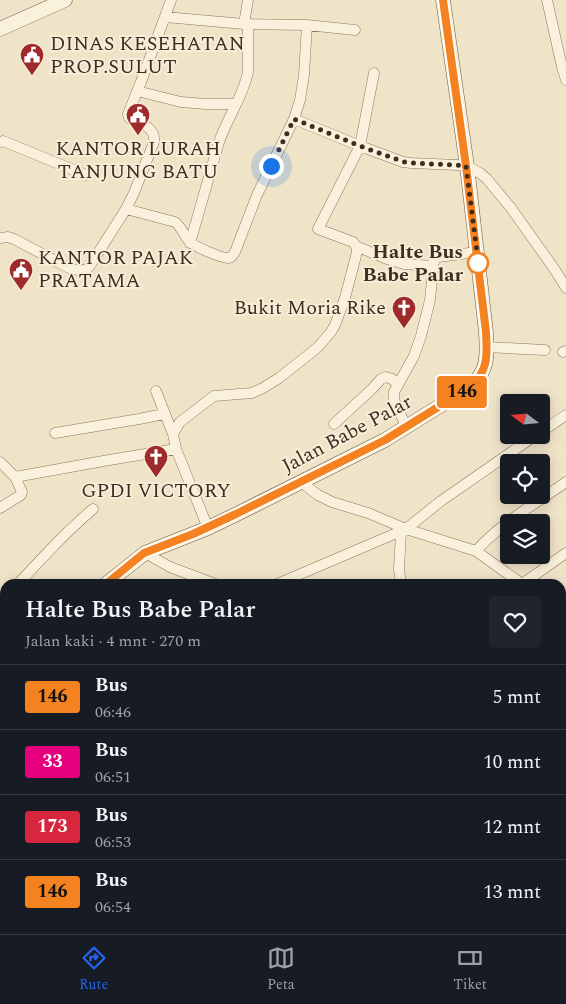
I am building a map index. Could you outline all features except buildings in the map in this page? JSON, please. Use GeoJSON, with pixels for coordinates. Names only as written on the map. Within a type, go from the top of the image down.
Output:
{"type":"FeatureCollection","features":[{"type":"Feature","properties":{"kind":"street"},"geometry":{"type":"LineString","coordinates":[[1,26],[65,0]]}},
{"type":"Feature","properties":{"kind":"street"},"geometry":{"type":"LineString","coordinates":[[0,238],[8,237],[14,239],[69,268],[81,271],[88,268],[91,264],[126,209],[154,142],[155,136],[153,132],[129,116],[171,0]]}},
{"type":"Feature","properties":{"kind":"street"},"geometry":{"type":"LineString","coordinates":[[190,242],[223,129],[236,104],[248,72],[246,24],[248,0]]}},
{"type":"Feature","properties":{"kind":"street","name":"Jalan Babe Palar"},"geometry":{"type":"LineString","coordinates":[[112,579],[144,553],[208,528],[385,440],[472,386],[484,370],[486,332],[443,0]]}},
{"type":"Feature","properties":{"kind":"street"},"geometry":{"type":"LineString","coordinates":[[547,0],[566,80]]}},
{"type":"Feature","properties":{"kind":"street"},"geometry":{"type":"LineString","coordinates":[[165,17],[246,24],[307,25],[355,30]]}},
{"type":"Feature","properties":{"kind":"street"},"geometry":{"type":"LineString","coordinates":[[126,209],[175,222],[180,226],[190,242],[215,254],[226,258],[234,254],[257,195],[294,119],[304,81],[307,25]]}},
{"type":"Feature","properties":{"kind":"street"},"geometry":{"type":"LineString","coordinates":[[374,73],[360,146],[318,229],[353,242],[356,246],[387,259],[404,264],[433,266]]}},
{"type":"Feature","properties":{"kind":"street"},"geometry":{"type":"LineString","coordinates":[[137,91],[181,102],[236,104]]}},
{"type":"Feature","properties":{"kind":"street"},"geometry":{"type":"LineString","coordinates":[[294,119],[404,162],[466,166],[480,173],[488,179],[511,208],[566,288]]}},
{"type":"Feature","properties":{"kind":"street"},"geometry":{"type":"LineString","coordinates":[[0,142],[3,141],[86,174]]}},
{"type":"Feature","properties":{"kind":"street"},"geometry":{"type":"LineString","coordinates":[[173,434],[180,422],[214,396],[252,393],[263,388],[317,348],[335,325],[345,298],[357,252],[356,246]]}},
{"type":"Feature","properties":{"kind":"street"},"geometry":{"type":"LineString","coordinates":[[406,426],[394,400],[394,392],[414,356],[421,336],[430,300],[434,259],[477,252]]}},
{"type":"Feature","properties":{"kind":"street"},"geometry":{"type":"LineString","coordinates":[[486,347],[545,350]]}},
{"type":"Feature","properties":{"kind":"street"},"geometry":{"type":"LineString","coordinates":[[334,424],[372,390],[381,379],[386,377],[392,379],[398,385]]}},
{"type":"Feature","properties":{"kind":"street"},"geometry":{"type":"LineString","coordinates":[[156,391],[173,434],[176,449],[208,528]]}},
{"type":"Feature","properties":{"kind":"street"},"geometry":{"type":"LineString","coordinates":[[56,432],[164,414]]}},
{"type":"Feature","properties":{"kind":"street"},"geometry":{"type":"LineString","coordinates":[[550,426],[566,415]]}},
{"type":"Feature","properties":{"kind":"street"},"geometry":{"type":"LineString","coordinates":[[288,579],[403,531],[441,501],[523,444]]}},
{"type":"Feature","properties":{"kind":"street"},"geometry":{"type":"LineString","coordinates":[[15,477],[176,449]]}},
{"type":"Feature","properties":{"kind":"street"},"geometry":{"type":"LineString","coordinates":[[0,462],[15,477],[22,490],[22,494],[0,508]]}},
{"type":"Feature","properties":{"kind":"street"},"geometry":{"type":"LineString","coordinates":[[301,482],[322,497],[368,513],[403,531],[476,552],[515,579]]}},
{"type":"Feature","properties":{"kind":"street"},"geometry":{"type":"LineString","coordinates":[[476,552],[487,540],[512,520],[566,482]]}},
{"type":"Feature","properties":{"kind":"street"},"geometry":{"type":"LineString","coordinates":[[22,579],[43,556],[93,510]]}},
{"type":"Feature","properties":{"kind":"street"},"geometry":{"type":"LineString","coordinates":[[400,579],[399,569],[403,531]]}},
{"type":"Feature","properties":{"kind":"street"},"geometry":{"type":"LineString","coordinates":[[144,553],[170,567],[202,579]]}},
{"type":"Feature","properties":{"kind":"street"},"geometry":{"type":"LineString","coordinates":[[529,579],[566,554]]}},
{"type":"Feature","properties":{"kind":"bus line","name":"146"},"geometry":{"type":"LineString","coordinates":[[112,579],[144,553],[208,528],[385,440],[472,386],[484,370],[486,332],[443,0]]}},
{"type":"Feature","properties":{"kind":"place","name":"DINAS KESEHATAN PROP.SULUT"},"geometry":{"type":"Point","coordinates":[32,76]}},
{"type":"Feature","properties":{"kind":"place","name":"KANTOR LURAH TANJUNG BATU"},"geometry":{"type":"Point","coordinates":[138,136]}},
{"type":"Feature","properties":{"kind":"place","name":"Halte Bus Babe Palar"},"geometry":{"type":"Point","coordinates":[478,263]}},
{"type":"Feature","properties":{"kind":"place","name":"KANTOR PAJAK PRATAMA"},"geometry":{"type":"Point","coordinates":[21,291]}},
{"type":"Feature","properties":{"kind":"place","name":"Bukit Moria Rike"},"geometry":{"type":"Point","coordinates":[404,329]}},
{"type":"Feature","properties":{"kind":"place","name":"GPDI VICTORY"},"geometry":{"type":"Point","coordinates":[156,478]}},
{"type":"Feature","properties":{"kind":"route"},"geometry":{"type":"LineString","coordinates":[[271,166],[294,119],[404,162],[466,166],[479,268],[478,263]]}}]}
